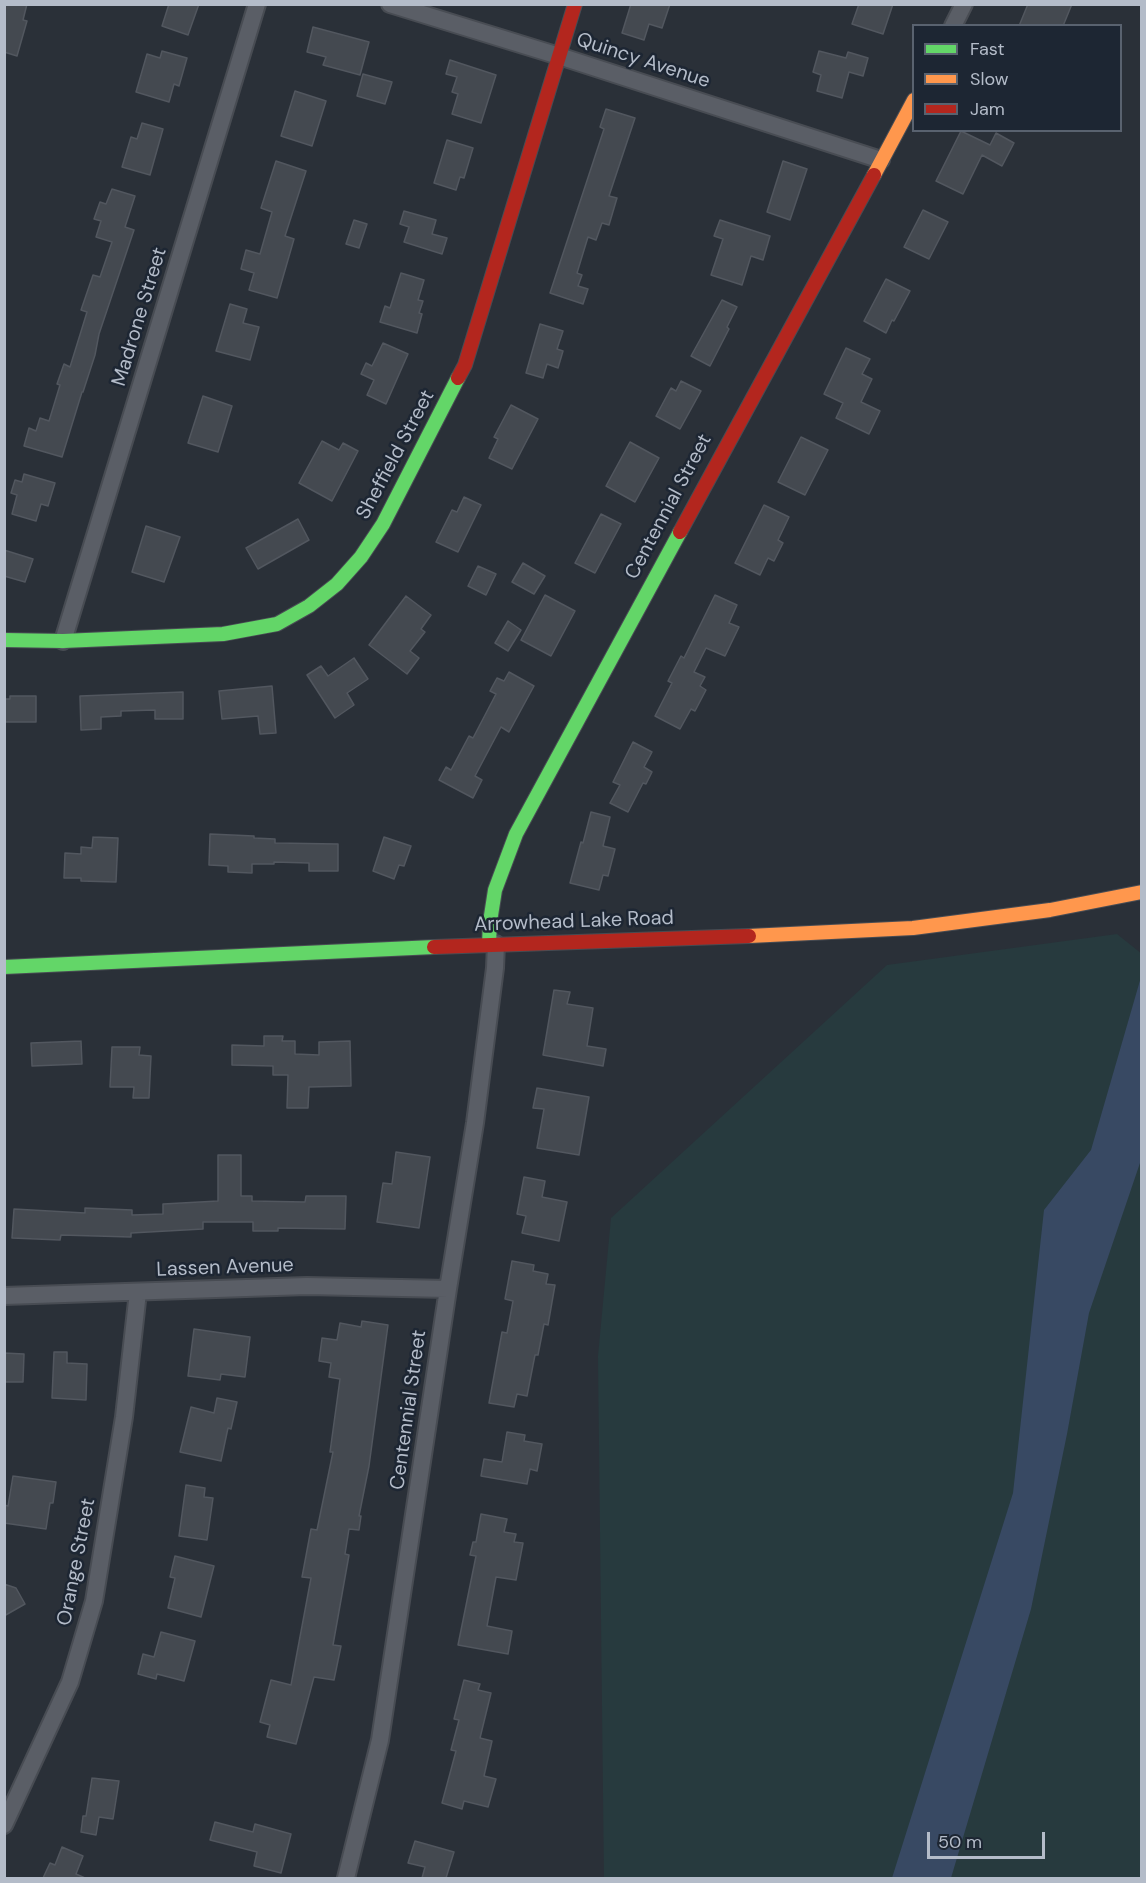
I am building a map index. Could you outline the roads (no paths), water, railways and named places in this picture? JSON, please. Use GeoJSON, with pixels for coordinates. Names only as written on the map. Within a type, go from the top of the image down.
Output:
{"type":"FeatureCollection","features":[{"type":"Feature","properties":{"kind":"street","name":"Madrone Street"},"geometry":{"type":"LineString","coordinates":[[63,641],[257,4]]}},
{"type":"Feature","properties":{"kind":"street","name":"Quincy Avenue"},"geometry":{"type":"LineString","coordinates":[[390,4],[882,160]]}},
{"type":"Feature","properties":{"kind":"street","name":"Sheffield Street"},"geometry":{"type":"LineString","coordinates":[[4,640],[63,641],[223,634],[277,624],[309,606],[337,584],[362,556],[382,524],[465,365],[575,4]]}},
{"type":"Feature","properties":{"kind":"street"},"geometry":{"type":"LineString","coordinates":[[954,24],[964,4]]}},
{"type":"Feature","properties":{"kind":"street","name":"Centennial Street"},"geometry":{"type":"LineString","coordinates":[[346,1878],[380,1740],[475,1123],[495,969],[490,922],[495,890],[516,834],[912,104]]}},
{"type":"Feature","properties":{"kind":"street","name":"Arrowhead Lake Road"},"geometry":{"type":"LineString","coordinates":[[4,967],[492,944],[913,928],[1050,910],[1142,892]]}},
{"type":"Feature","properties":{"kind":"street","name":"Lassen Avenue"},"geometry":{"type":"LineString","coordinates":[[4,1296],[307,1286],[448,1289]]}},
{"type":"Feature","properties":{"kind":"street","name":"Orange Street"},"geometry":{"type":"LineString","coordinates":[[4,1825],[70,1682],[94,1601],[124,1417],[138,1292]]}},
{"type":"Feature","properties":{"kind":"water"},"geometry":{"type":"Polygon","coordinates":[[[1141,977],[1141,1160],[1089,1313],[1031,1609],[951,1878],[892,1878],[1013,1493],[1044,1210],[1091,1150],[1141,977]]]}}]}
